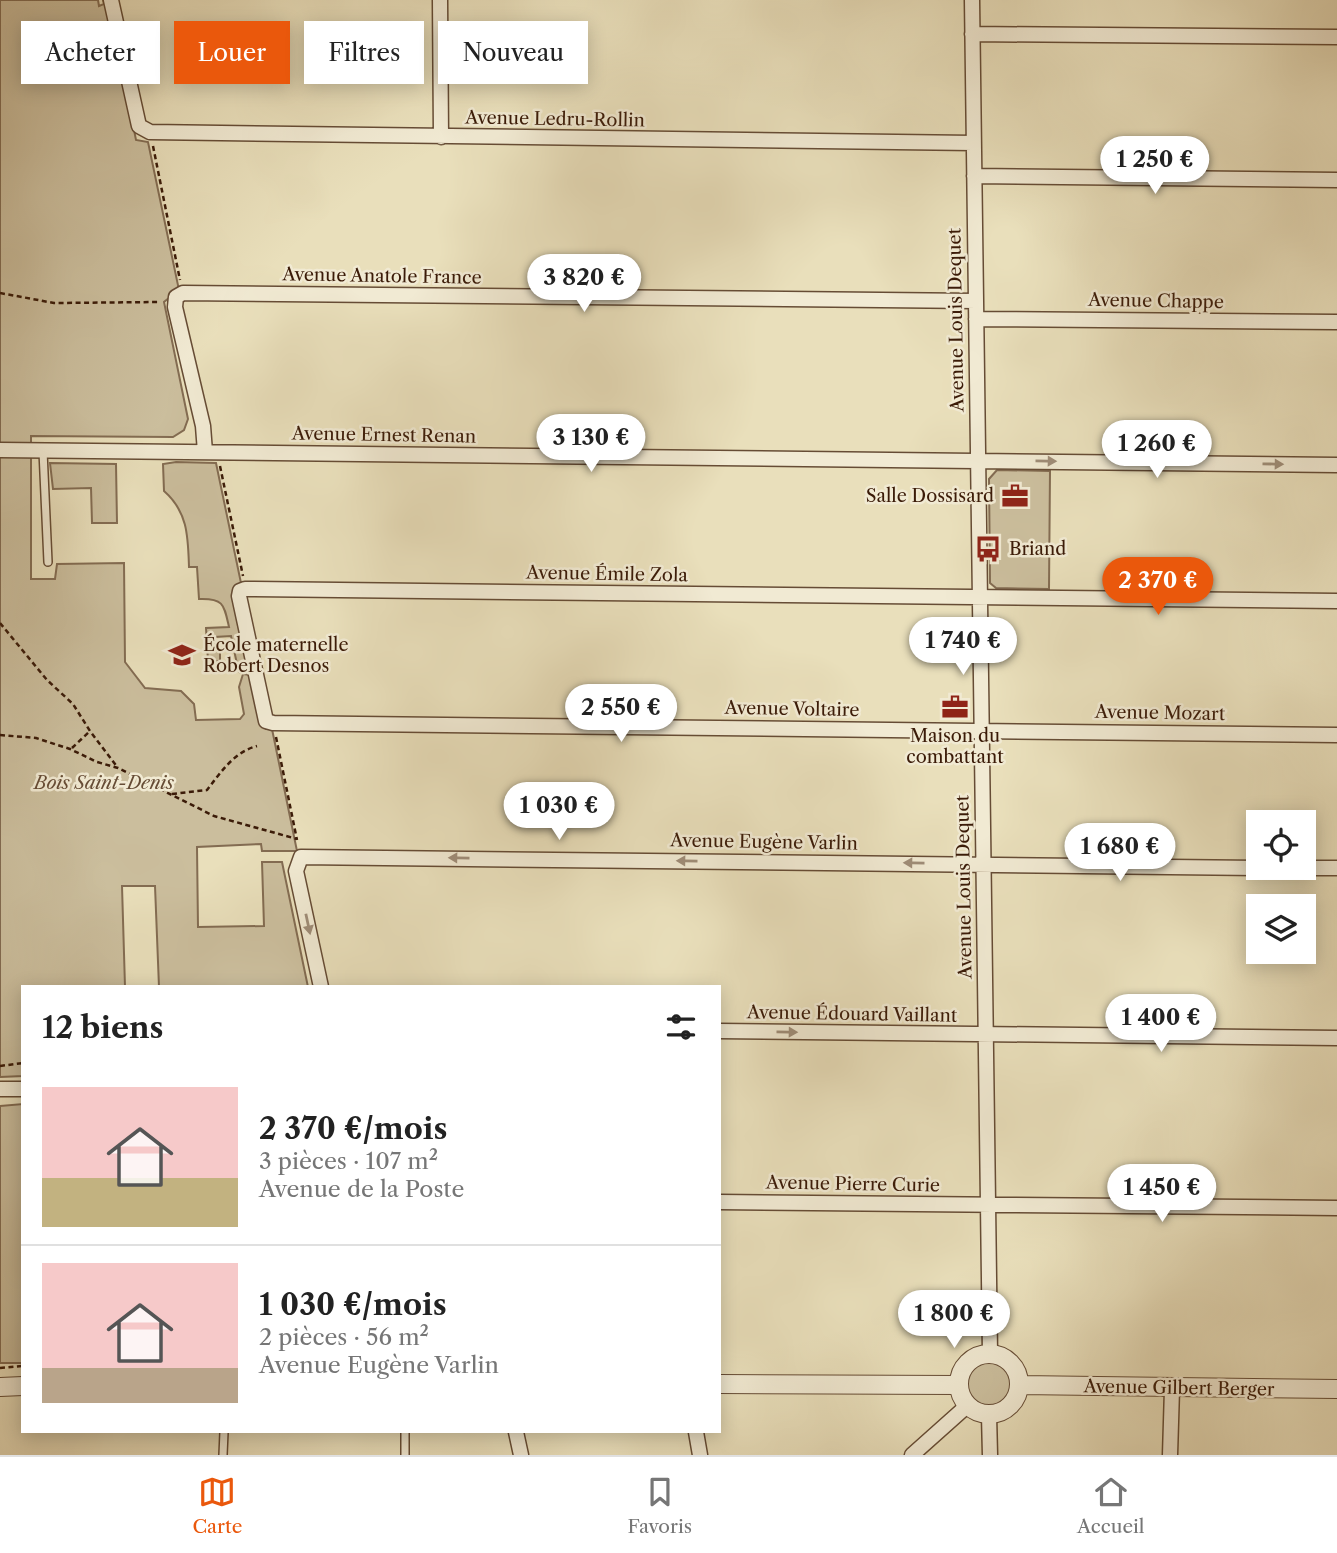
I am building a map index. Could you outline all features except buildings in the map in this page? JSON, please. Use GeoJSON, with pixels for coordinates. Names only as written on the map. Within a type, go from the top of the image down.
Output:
{"type":"FeatureCollection","features":[{"type":"Feature","properties":{"kind":"street"},"geometry":{"type":"LineString","coordinates":[[111,0],[145,129]]}},
{"type":"Feature","properties":{"kind":"street"},"geometry":{"type":"LineString","coordinates":[[439,0],[441,136]]}},
{"type":"Feature","properties":{"kind":"street","name":"Avenue Louis Dequet"},"geometry":{"type":"LineString","coordinates":[[972,0],[990,1354]]}},
{"type":"Feature","properties":{"kind":"street"},"geometry":{"type":"LineString","coordinates":[[972,34],[1337,37]]}},
{"type":"Feature","properties":{"kind":"street","name":"Avenue Ledru-Rollin"},"geometry":{"type":"LineString","coordinates":[[145,129],[973,143]]}},
{"type":"Feature","properties":{"kind":"street"},"geometry":{"type":"LineString","coordinates":[[974,176],[1337,180]]}},
{"type":"Feature","properties":{"kind":"street"},"geometry":{"type":"LineString","coordinates":[[183,293],[176,297],[175,307],[212,453]]}},
{"type":"Feature","properties":{"kind":"street","name":"Avenue Anatole France"},"geometry":{"type":"LineString","coordinates":[[183,293],[976,301]]}},
{"type":"Feature","properties":{"kind":"street","name":"Avenue Chappe"},"geometry":{"type":"LineString","coordinates":[[975,319],[1337,323]]}},
{"type":"Feature","properties":{"kind":"street","name":"Avenue Ernest Renan"},"geometry":{"type":"LineString","coordinates":[[0,450],[1337,465]]}},
{"type":"Feature","properties":{"kind":"street"},"geometry":{"type":"LineString","coordinates":[[242,592],[248,669],[270,722]]}},
{"type":"Feature","properties":{"kind":"street","name":"Avenue Émile Zola"},"geometry":{"type":"LineString","coordinates":[[242,592],[1337,601]]}},
{"type":"Feature","properties":{"kind":"street","name":"Avenue Voltaire"},"geometry":{"type":"LineString","coordinates":[[270,722],[982,731]]}},
{"type":"Feature","properties":{"kind":"street","name":"Avenue Mozart"},"geometry":{"type":"LineString","coordinates":[[982,731],[1337,735]]}},
{"type":"Feature","properties":{"kind":"street"},"geometry":{"type":"LineString","coordinates":[[301,857],[296,871],[321,985]]}},
{"type":"Feature","properties":{"kind":"street","name":"Avenue Eugène Varlin"},"geometry":{"type":"LineString","coordinates":[[301,857],[1246,867]]}},
{"type":"Feature","properties":{"kind":"street"},"geometry":{"type":"LineString","coordinates":[[1316,868],[1337,869]]}},
{"type":"Feature","properties":{"kind":"street","name":"Avenue Édouard Vaillant"},"geometry":{"type":"LineString","coordinates":[[721,1031],[1337,1038]]}},
{"type":"Feature","properties":{"kind":"street"},"geometry":{"type":"LineString","coordinates":[[0,1089],[21,1089]]}},
{"type":"Feature","properties":{"kind":"street","name":"Avenue Pierre Curie"},"geometry":{"type":"LineString","coordinates":[[721,1202],[1337,1208]]}},
{"type":"Feature","properties":{"kind":"street"},"geometry":{"type":"LineString","coordinates":[[990,1354],[1000,1355],[1015,1367],[1020,1385],[1014,1403],[989,1415],[968,1405],[960,1394],[959,1385],[962,1370],[967,1363],[974,1358],[990,1354]]}},
{"type":"Feature","properties":{"kind":"street"},"geometry":{"type":"LineString","coordinates":[[721,1384],[959,1385]]}},
{"type":"Feature","properties":{"kind":"street","name":"Avenue Gilbert Berger"},"geometry":{"type":"LineString","coordinates":[[1020,1385],[1337,1389]]}},
{"type":"Feature","properties":{"kind":"street"},"geometry":{"type":"LineString","coordinates":[[0,1387],[21,1386]]}},
{"type":"Feature","properties":{"kind":"street"},"geometry":{"type":"LineString","coordinates":[[1170,1455],[1171,1389]]}},
{"type":"Feature","properties":{"kind":"street"},"geometry":{"type":"LineString","coordinates":[[912,1455],[968,1405]]}},
{"type":"Feature","properties":{"kind":"street"},"geometry":{"type":"LineString","coordinates":[[989,1415],[990,1455]]}},
{"type":"Feature","properties":{"kind":"street"},"geometry":{"type":"LineString","coordinates":[[516,1433],[521,1455]]}},
{"type":"Feature","properties":{"kind":"street"},"geometry":{"type":"LineString","coordinates":[[695,1433],[700,1455]]}},
{"type":"Feature","properties":{"kind":"lane"},"geometry":{"type":"LineString","coordinates":[[43,450],[48,562]]}},
{"type":"Feature","properties":{"kind":"lane"},"geometry":{"type":"LineString","coordinates":[[223,1455],[224,1433]]}},
{"type":"Feature","properties":{"kind":"lane"},"geometry":{"type":"LineString","coordinates":[[405,1433],[405,1455]]}},
{"type":"Feature","properties":{"kind":"path"},"geometry":{"type":"LineString","coordinates":[[145,129],[183,293]]}},
{"type":"Feature","properties":{"kind":"path"},"geometry":{"type":"LineString","coordinates":[[0,293],[54,303],[164,302],[175,307]]}},
{"type":"Feature","properties":{"kind":"path"},"geometry":{"type":"LineString","coordinates":[[212,453],[242,592]]}},
{"type":"Feature","properties":{"kind":"path"},"geometry":{"type":"LineString","coordinates":[[0,622],[47,680],[73,704],[118,768]]}},
{"type":"Feature","properties":{"kind":"path"},"geometry":{"type":"LineString","coordinates":[[270,722],[301,857]]}},
{"type":"Feature","properties":{"kind":"path"},"geometry":{"type":"LineString","coordinates":[[70,749],[90,731]]}},
{"type":"Feature","properties":{"kind":"path"},"geometry":{"type":"LineString","coordinates":[[0,735],[36,738],[70,749],[97,762],[118,768],[214,816],[297,839]]}},
{"type":"Feature","properties":{"kind":"path"},"geometry":{"type":"LineString","coordinates":[[168,794],[207,790],[225,766],[245,749],[257,746]]}},
{"type":"Feature","properties":{"kind":"path"},"geometry":{"type":"LineString","coordinates":[[0,1066],[21,1063]]}},
{"type":"Feature","properties":{"kind":"path"},"geometry":{"type":"LineString","coordinates":[[0,1368],[21,1366]]}},
{"type":"Feature","properties":{"kind":"green space","name":"Bois Saint-Denis"},"geometry":{"type":"Polygon","coordinates":[[[0,0],[98,0],[99,6],[104,4],[103,0],[108,0],[112,21],[21,21],[21,84],[125,84],[136,140],[148,142],[179,290],[164,302],[188,419],[184,430],[173,437],[31,436],[31,579],[55,579],[57,564],[124,563],[125,662],[145,688],[181,691],[194,704],[196,720],[240,719],[244,714],[239,687],[243,674],[250,675],[260,722],[266,729],[272,729],[297,851],[262,851],[261,844],[197,847],[198,927],[264,926],[262,862],[282,862],[308,985],[159,985],[155,886],[122,886],[125,985],[21,985],[21,1076],[0,1077],[0,0]]]}},
{"type":"Feature","properties":{"kind":"green space"},"geometry":{"type":"Polygon","coordinates":[[[50,463],[116,464],[117,523],[92,523],[91,488],[53,489],[50,463]]]}},
{"type":"Feature","properties":{"kind":"green space"},"geometry":{"type":"Polygon","coordinates":[[[216,463],[241,583],[235,587],[247,661],[241,666],[237,664],[231,636],[215,637],[215,648],[220,649],[220,661],[208,661],[206,628],[229,627],[222,604],[214,600],[199,599],[197,567],[189,567],[187,535],[182,516],[164,491],[163,464],[216,463]]]}},
{"type":"Feature","properties":{"kind":"green space"},"geometry":{"type":"Polygon","coordinates":[[[997,470],[1050,471],[1049,589],[996,588],[990,583],[989,479],[997,470]]]}},
{"type":"Feature","properties":{"kind":"green space"},"geometry":{"type":"Polygon","coordinates":[[[21,1104],[21,1363],[0,1363],[0,1106],[21,1104]]]}},
{"type":"Feature","properties":{"kind":"green space"},"geometry":{"type":"Polygon","coordinates":[[[989,1361],[1006,1368],[1013,1385],[1006,1402],[989,1409],[972,1402],[965,1385],[972,1368],[989,1361]]]}},
{"type":"Feature","properties":{"kind":"place","name":"Salle Dossisard"},"geometry":{"type":"Point","coordinates":[1015,496]}},
{"type":"Feature","properties":{"kind":"place","name":"Briand"},"geometry":{"type":"Point","coordinates":[988,549]}},
{"type":"Feature","properties":{"kind":"place","name":"École maternelle Robert Desnos"},"geometry":{"type":"Point","coordinates":[182,655]}},
{"type":"Feature","properties":{"kind":"place","name":"Maison du combattant"},"geometry":{"type":"Point","coordinates":[955,707]}}]}
